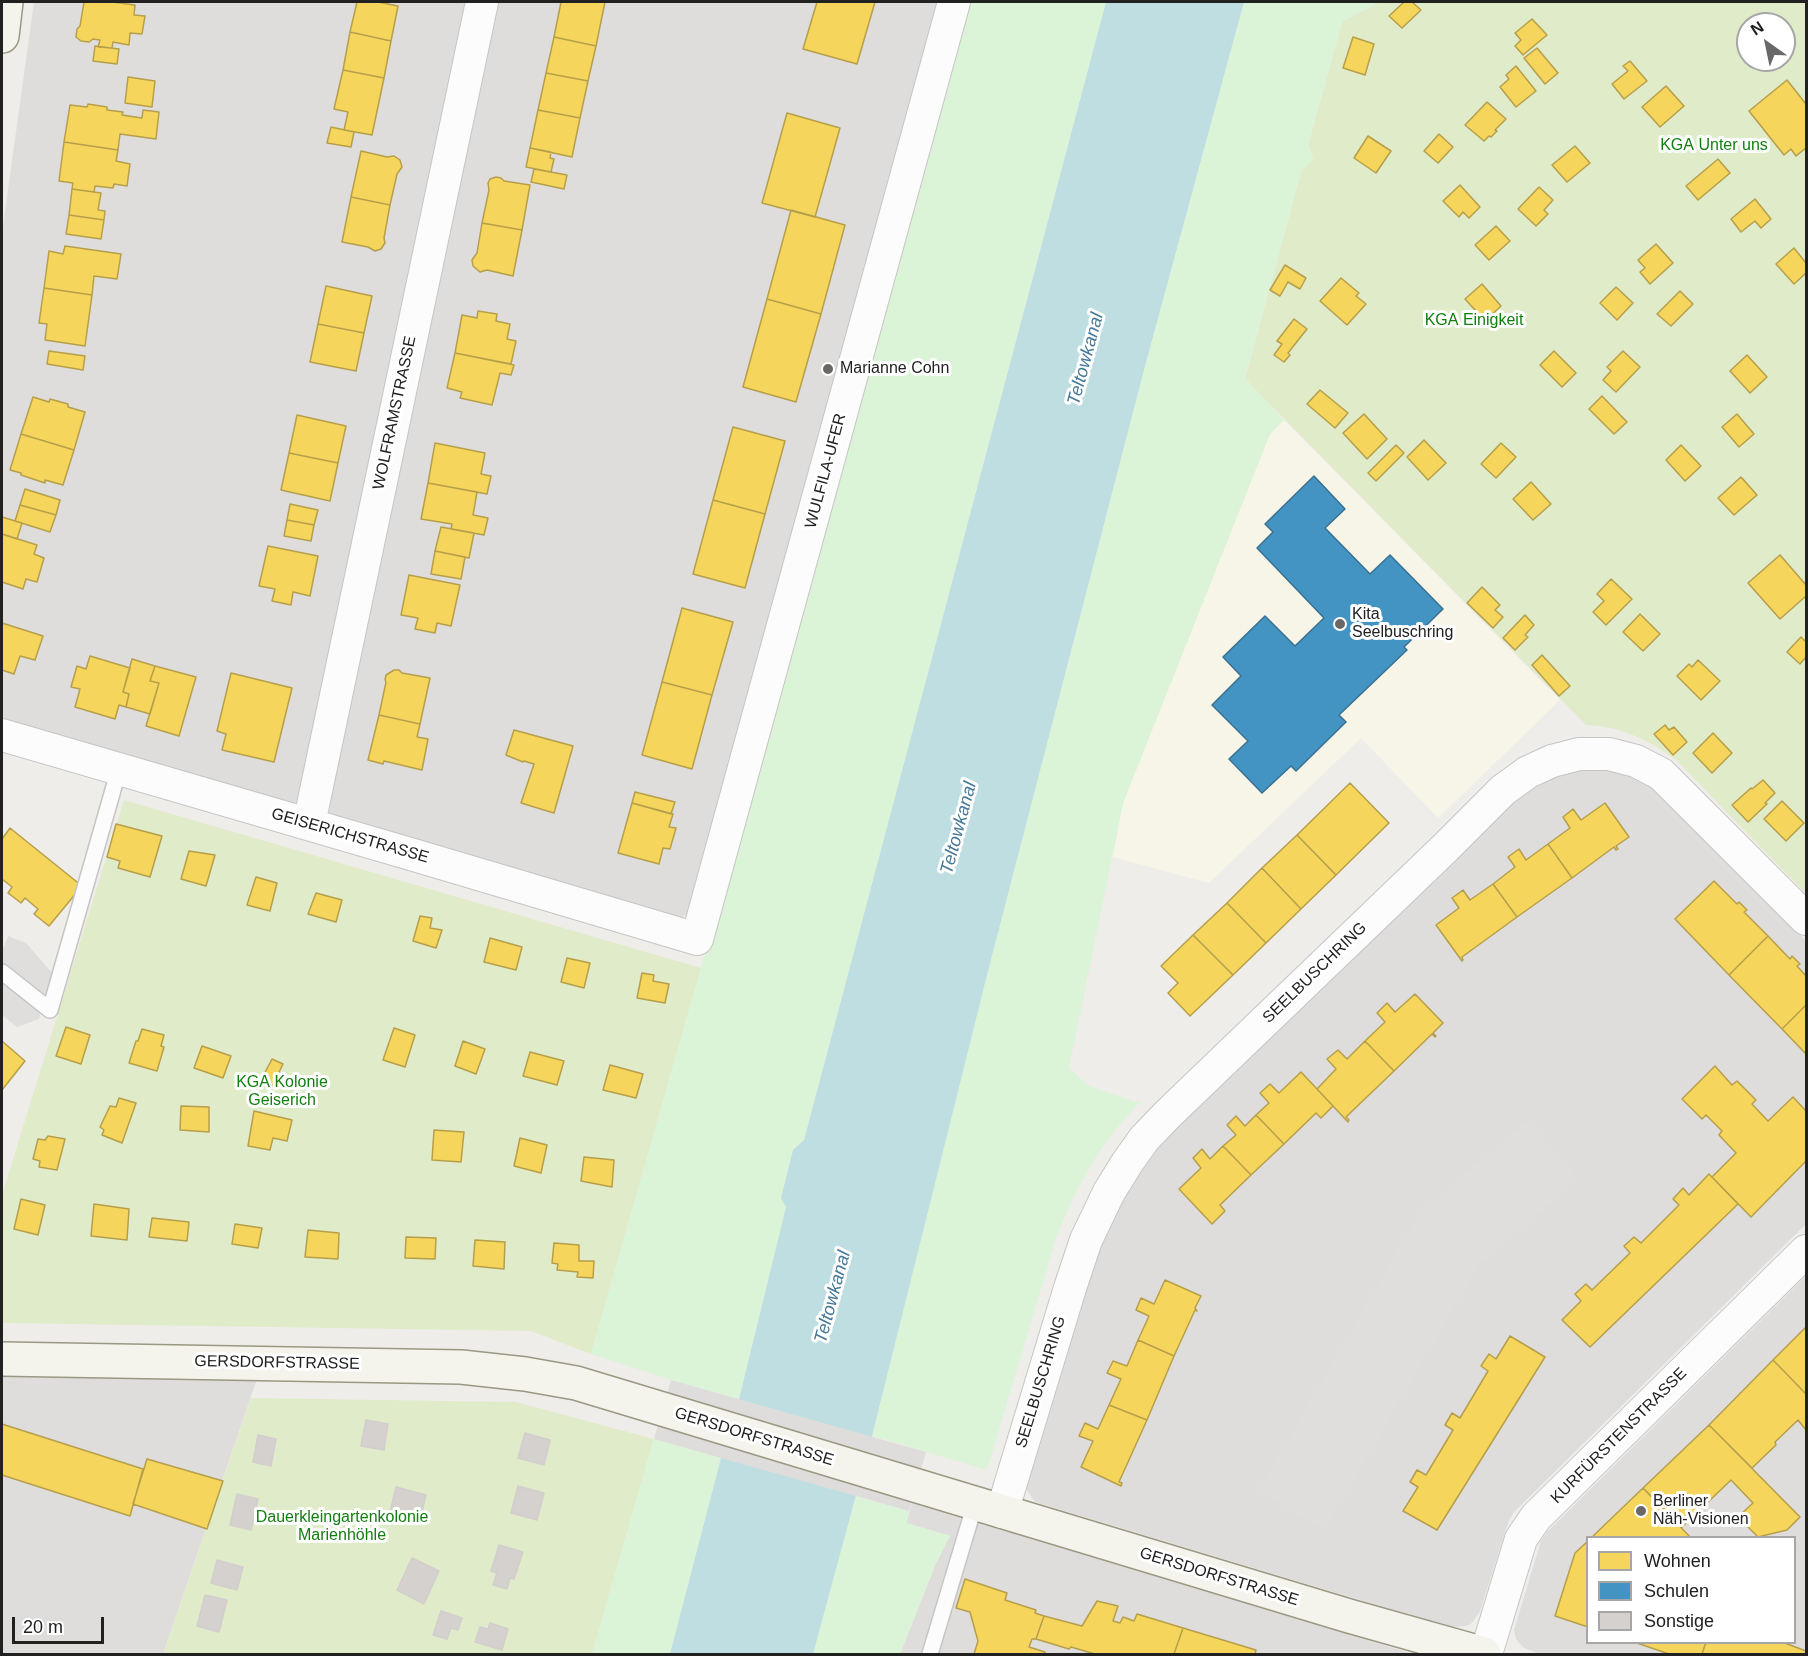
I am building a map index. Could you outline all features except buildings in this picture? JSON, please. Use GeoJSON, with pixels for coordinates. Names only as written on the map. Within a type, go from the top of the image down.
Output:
{"type":"FeatureCollection","features":[{"type":"Feature","properties":{"kind":"street"},"geometry":{"type":"LineString","coordinates":[[2,36],[6,2]]}},
{"type":"Feature","properties":{"kind":"street","name":"WOLFRAMSTRASSE"},"geometry":{"type":"LineString","coordinates":[[309,824],[482,2]]}},
{"type":"Feature","properties":{"kind":"street","name":"WULFILA-UFER"},"geometry":{"type":"LineString","coordinates":[[697,939],[954,2]]}},
{"type":"Feature","properties":{"kind":"street","name":"GEISERICHSTRASSE"},"geometry":{"type":"LineString","coordinates":[[2,735],[697,939]]}},
{"type":"Feature","properties":{"kind":"street","name":"SEELBUSCHRING"},"geometry":{"type":"LineString","coordinates":[[989,1508],[1086,1240],[1109,1192],[1138,1147],[1168,1114],[1503,790],[1528,772],[1552,761],[1579,754],[1609,754],[1636,761],[1661,774],[1806,919]]}},
{"type":"Feature","properties":{"kind":"street","name":"KURFÜRSTENSTRASSE"},"geometry":{"type":"LineString","coordinates":[[1485,1654],[1521,1539],[1536,1517],[1806,1251]]}},
{"type":"Feature","properties":{"kind":"street","name":"GERSDORFSTRASSE"},"geometry":{"type":"LineString","coordinates":[[2,1359],[461,1367],[525,1374],[576,1383],[1349,1616],[1485,1654]]}},
{"type":"Feature","properties":{"kind":"lane"},"geometry":{"type":"LineString","coordinates":[[2,972],[50,1010],[119,769]]}},
{"type":"Feature","properties":{"kind":"lane"},"geometry":{"type":"LineString","coordinates":[[930,1654],[989,1508]]}},
{"type":"Feature","properties":{"kind":"shaded area"},"geometry":{"type":"Polygon","coordinates":[[[34,2],[468,2],[300,799],[293,804],[2,722],[2,233],[34,2]]]}},
{"type":"Feature","properties":{"kind":"shaded area"},"geometry":{"type":"Polygon","coordinates":[[[493,2],[943,2],[688,914],[680,918],[331,816],[326,808],[493,2]]]}},
{"type":"Feature","properties":{"kind":"shaded area","name":"Kita Seelbuschring"},"geometry":{"type":"Polygon","coordinates":[[[1284,420],[1560,700],[1438,818],[1361,738],[1209,883],[1113,857],[1123,803],[1270,434],[1284,420]]]}},
{"type":"Feature","properties":{"kind":"shaded area"},"geometry":{"type":"Polygon","coordinates":[[[1575,767],[1617,768],[1640,778],[1663,795],[1806,941],[1806,1224],[1514,1512],[1509,1520],[1480,1611],[1472,1623],[1466,1626],[1453,1627],[1440,1624],[1035,1502],[1026,1489],[1028,1477],[1090,1265],[1128,1183],[1174,1126],[1526,789],[1575,767]]]}},
{"type":"Feature","properties":{"kind":"shaded area"},"geometry":{"type":"Polygon","coordinates":[[[8,936],[26,943],[53,974],[39,1019],[17,1027],[2,1015],[2,951],[8,936]]]}},
{"type":"Feature","properties":{"kind":"shaded area"},"geometry":{"type":"Polygon","coordinates":[[[1528,1120],[1579,1179],[1478,1266],[1325,1530],[1258,1491],[1419,1213],[1528,1120]]]}},
{"type":"Feature","properties":{"kind":"shaded area"},"geometry":{"type":"Polygon","coordinates":[[[1806,1276],[1806,1654],[1540,1654],[1524,1648],[1516,1639],[1514,1630],[1541,1541],[1547,1532],[1806,1276]]]}},
{"type":"Feature","properties":{"kind":"shaded area"},"geometry":{"type":"Polygon","coordinates":[[[2,1377],[257,1379],[163,1654],[2,1654],[2,1377]]]}},
{"type":"Feature","properties":{"kind":"shaded area"},"geometry":{"type":"Polygon","coordinates":[[[912,1503],[1413,1654],[900,1654],[936,1563],[950,1536],[906,1523],[912,1503]]]}},
{"type":"Feature","properties":{"kind":"shaded area"},"geometry":{"type":"Polygon","coordinates":[[[1806,1555],[1806,1592],[1796,1595],[1796,1558],[1806,1555]]]}},
{"type":"Feature","properties":{"kind":"green space"},"geometry":{"type":"Polygon","coordinates":[[[968,2],[1106,2],[804,1140],[793,1150],[781,1197],[786,1207],[739,1399],[591,1354],[701,968],[968,2]]]}},
{"type":"Feature","properties":{"kind":"green space"},"geometry":{"type":"Polygon","coordinates":[[[1244,2],[1379,2],[1342,22],[1308,145],[1313,159],[1301,172],[1245,378],[1284,420],[1270,434],[1123,803],[1069,1068],[1089,1086],[1139,1103],[1100,1150],[1077,1190],[1058,1232],[987,1470],[872,1436],[987,975],[1145,366],[1244,2]]]}},
{"type":"Feature","properties":{"kind":"green space","name":"KGA Einigkeit"},"geometry":{"type":"Polygon","coordinates":[[[1379,2],[1806,2],[1806,894],[1676,760],[1634,735],[1611,728],[1586,725],[1245,379],[1301,172],[1313,159],[1308,145],[1342,22],[1379,2]]]}},
{"type":"Feature","properties":{"kind":"green space","name":"KGA Kolonie Geiserich"},"geometry":{"type":"Polygon","coordinates":[[[124,800],[701,968],[591,1354],[531,1331],[2,1323],[2,1195],[124,800]]]}},
{"type":"Feature","properties":{"kind":"green space","name":"Dauerkleingartenkolonie Marienhöhle"},"geometry":{"type":"Polygon","coordinates":[[[251,1398],[516,1402],[654,1439],[592,1654],[163,1654],[251,1398]]]}},
{"type":"Feature","properties":{"kind":"green space"},"geometry":{"type":"Polygon","coordinates":[[[654,1439],[721,1458],[670,1654],[592,1654],[654,1439]]]}},
{"type":"Feature","properties":{"kind":"green space"},"geometry":{"type":"Polygon","coordinates":[[[855,1496],[909,1511],[907,1523],[950,1536],[936,1563],[900,1654],[813,1654],[855,1496]]]}},
{"type":"Feature","properties":{"kind":"water","name":"Teltowkanal"},"geometry":{"type":"Polygon","coordinates":[[[1106,2],[1244,2],[1145,366],[987,975],[872,1436],[813,1654],[670,1654],[721,1458],[739,1399],[786,1207],[781,1198],[793,1150],[804,1140],[1106,2]]]}},
{"type":"Feature","properties":{"kind":"pier"},"geometry":{"type":"Polygon","coordinates":[[[671,1380],[926,1452],[909,1511],[654,1439],[671,1380]]]}},
{"type":"Feature","properties":{"kind":"place","name":"Marianne Cohn"},"geometry":{"type":"Point","coordinates":[828,369]}},
{"type":"Feature","properties":{"kind":"place","name":"Kita Seelbuschring"},"geometry":{"type":"Point","coordinates":[1340,624]}},
{"type":"Feature","properties":{"kind":"place","name":"Berliner Näh-Visionen"},"geometry":{"type":"Point","coordinates":[1641,1511]}},
{"type":"Feature","properties":{"kind":"park label","name":"KGA Unter uns"},"geometry":{"type":"Point","coordinates":[1714,146]}}]}
